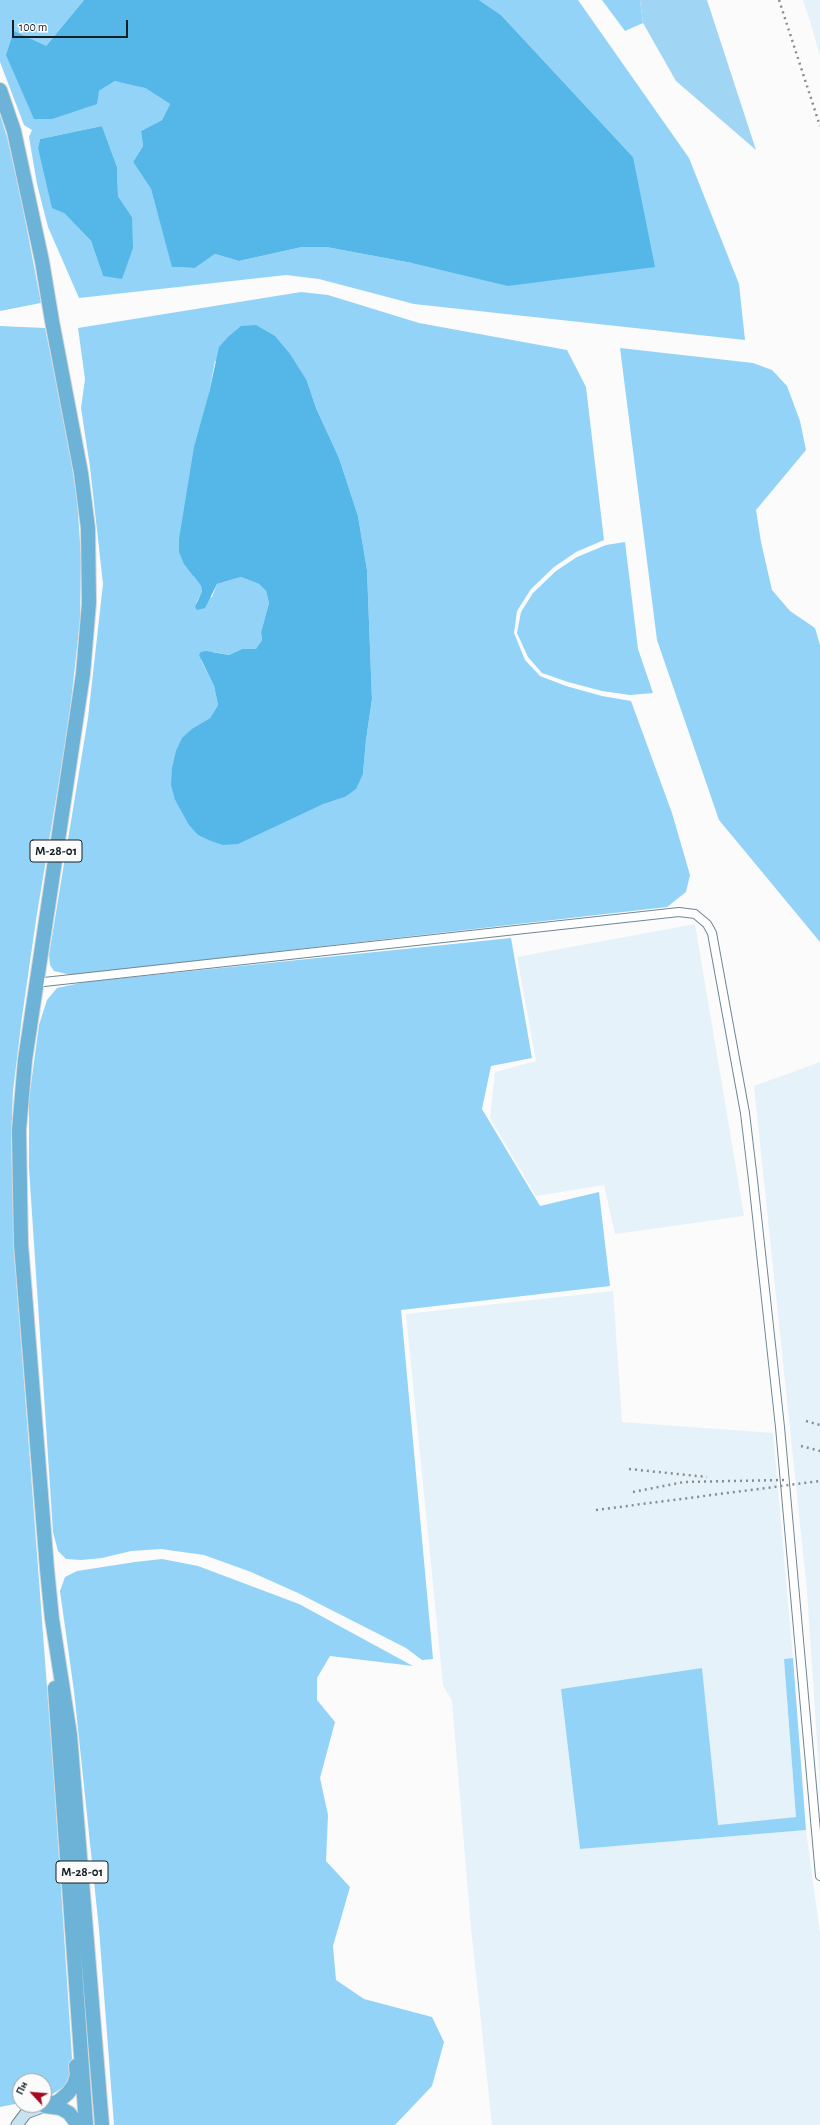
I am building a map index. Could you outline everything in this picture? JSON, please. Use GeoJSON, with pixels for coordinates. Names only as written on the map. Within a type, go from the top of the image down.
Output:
{"type":"FeatureCollection","features":[{"type":"Feature","properties":{"kind":"highway","name":"М-28-01"},"geometry":{"type":"LineString","coordinates":[[0,90],[14,131],[42,261],[81,473],[88,528],[89,603],[83,674],[35,983],[25,1060],[20,1130],[20,1213],[45,1553],[52,1619],[70,1735],[102,2125]]}},
{"type":"Feature","properties":{"kind":"highway","name":"М-28-01"},"geometry":{"type":"LineString","coordinates":[[52,1619],[57,1736],[86,2125]]}},
{"type":"Feature","properties":{"kind":"highway"},"geometry":{"type":"LineString","coordinates":[[52,2104],[59,2101],[68,2093],[74,2085],[77,2075],[69,1959],[72,1922]]}},
{"type":"Feature","properties":{"kind":"highway"},"geometry":{"type":"LineString","coordinates":[[100,2100],[107,2125]]}},
{"type":"Feature","properties":{"kind":"highway"},"geometry":{"type":"LineString","coordinates":[[52,2107],[60,2108],[69,2113],[78,2125]]}},
{"type":"Feature","properties":{"kind":"main road"},"geometry":{"type":"LineString","coordinates":[[17,2125],[26,2113]]}},
{"type":"Feature","properties":{"kind":"street"},"geometry":{"type":"LineString","coordinates":[[35,983],[679,912],[695,914],[707,924],[712,933],[745,1113],[753,1180],[780,1427],[820,1876]]}},
{"type":"Feature","properties":{"kind":"shaded area"},"geometry":{"type":"Polygon","coordinates":[[[0,0],[84,0],[46,46],[99,91],[115,81],[131,83],[145,88],[170,104],[162,120],[141,131],[143,146],[133,162],[151,189],[173,267],[195,268],[215,254],[239,261],[302,247],[326,247],[412,263],[633,157],[501,15],[479,0],[578,0],[689,158],[739,284],[745,340],[414,304],[319,279],[286,275],[79,298],[48,227],[37,184],[29,137],[32,130],[24,125],[0,62],[0,0]],[[102,126],[40,139],[38,148],[45,171],[64,213],[91,241],[103,276],[132,217],[118,196],[117,167],[102,126]]]}},
{"type":"Feature","properties":{"kind":"shaded area"},"geometry":{"type":"Polygon","coordinates":[[[84,0],[479,0],[501,15],[633,157],[655,267],[508,286],[412,263],[326,247],[302,247],[239,261],[215,254],[195,268],[172,267],[151,189],[133,162],[143,146],[141,131],[162,120],[170,104],[145,88],[115,81],[99,91],[97,104],[52,119],[34,119],[6,55],[14,31],[46,46],[84,0]]]}},
{"type":"Feature","properties":{"kind":"shaded area"},"geometry":{"type":"Polygon","coordinates":[[[602,0],[640,0],[643,23],[625,31],[602,0]]]}},
{"type":"Feature","properties":{"kind":"shaded area"},"geometry":{"type":"Polygon","coordinates":[[[640,0],[707,0],[756,150],[676,81],[643,23],[640,0]]]}},
{"type":"Feature","properties":{"kind":"shaded area"},"geometry":{"type":"Polygon","coordinates":[[[803,0],[820,0],[820,56],[810,21],[803,0]]]}},
{"type":"Feature","properties":{"kind":"shaded area"},"geometry":{"type":"Polygon","coordinates":[[[0,115],[7,137],[20,193],[41,303],[0,311],[0,115]]]}},
{"type":"Feature","properties":{"kind":"shaded area"},"geometry":{"type":"Polygon","coordinates":[[[102,126],[117,167],[118,196],[132,217],[133,248],[122,279],[103,276],[91,241],[64,213],[52,208],[38,148],[40,139],[102,126]]]}},
{"type":"Feature","properties":{"kind":"shaded area"},"geometry":{"type":"Polygon","coordinates":[[[301,292],[328,295],[419,323],[567,350],[586,387],[604,540],[576,552],[554,567],[531,589],[517,611],[514,633],[525,660],[540,676],[566,686],[602,696],[631,701],[672,813],[690,875],[686,892],[667,907],[71,975],[54,971],[50,965],[49,955],[88,718],[103,584],[90,467],[81,408],[85,379],[78,328],[301,292]],[[215,361],[209,393],[193,576],[201,586],[202,591],[196,603],[212,597],[217,584],[241,577],[259,584],[266,591],[269,603],[261,632],[262,640],[256,650],[242,649],[229,655],[213,652],[201,660],[214,686],[218,705],[210,718],[193,728],[175,800],[182,811],[321,805],[345,797],[363,774],[372,699],[367,570],[358,516],[339,458],[316,408],[307,381],[215,361]]]}},
{"type":"Feature","properties":{"kind":"shaded area"},"geometry":{"type":"Polygon","coordinates":[[[256,325],[275,336],[290,354],[307,381],[316,408],[339,458],[358,516],[367,570],[372,699],[363,774],[356,789],[345,797],[321,805],[238,844],[223,845],[198,835],[189,825],[175,800],[171,785],[172,768],[176,751],[182,738],[193,728],[210,718],[218,705],[214,686],[199,655],[201,652],[206,651],[229,655],[242,649],[256,649],[262,640],[261,632],[269,603],[266,591],[259,584],[241,577],[217,584],[205,608],[197,610],[195,607],[202,591],[201,586],[184,564],[179,552],[179,539],[194,447],[209,393],[219,347],[241,326],[256,325]]]}},
{"type":"Feature","properties":{"kind":"shaded area"},"geometry":{"type":"Polygon","coordinates":[[[0,326],[45,328],[67,435],[77,498],[81,557],[80,620],[69,720],[36,920],[22,1017],[13,1091],[11,1142],[16,1275],[54,1780],[73,2074],[65,2086],[52,2094],[52,2073],[12,2073],[12,2105],[0,2107],[0,326]]]}},
{"type":"Feature","properties":{"kind":"shaded area"},"geometry":{"type":"Polygon","coordinates":[[[620,348],[753,363],[772,370],[787,386],[800,421],[806,450],[756,510],[761,542],[772,590],[790,611],[815,628],[820,645],[820,942],[719,820],[657,640],[620,348]]]}},
{"type":"Feature","properties":{"kind":"shaded area"},"geometry":{"type":"Polygon","coordinates":[[[625,542],[638,649],[653,693],[630,695],[602,691],[542,673],[528,657],[517,633],[521,612],[533,593],[556,571],[577,557],[606,545],[625,542]]]}},
{"type":"Feature","properties":{"kind":"shaded area"},"geometry":{"type":"Polygon","coordinates":[[[695,924],[744,1216],[615,1234],[604,1185],[536,1196],[490,1118],[495,1072],[536,1061],[517,957],[695,924]]]}},
{"type":"Feature","properties":{"kind":"shaded area"},"geometry":{"type":"Polygon","coordinates":[[[511,938],[532,1058],[491,1066],[482,1109],[540,1206],[599,1192],[610,1286],[401,1310],[433,1659],[422,1660],[406,1648],[298,1593],[251,1572],[204,1555],[161,1549],[131,1551],[102,1558],[81,1560],[66,1559],[58,1551],[53,1532],[29,1168],[29,1099],[39,1025],[47,1000],[57,988],[85,982],[511,938]]]}},
{"type":"Feature","properties":{"kind":"shaded area"},"geometry":{"type":"Polygon","coordinates":[[[820,1062],[820,1786],[807,1591],[754,1086],[820,1062]]]}},
{"type":"Feature","properties":{"kind":"shaded area"},"geometry":{"type":"Polygon","coordinates":[[[613,1291],[622,1422],[773,1433],[793,1658],[784,1659],[796,1817],[717,1825],[702,1668],[561,1689],[580,1849],[806,1830],[820,1934],[820,2125],[492,2125],[471,1928],[452,1701],[443,1685],[406,1314],[613,1291]]]}},
{"type":"Feature","properties":{"kind":"shaded area"},"geometry":{"type":"Polygon","coordinates":[[[162,1559],[198,1566],[299,1604],[413,1666],[330,1656],[317,1678],[317,1700],[335,1722],[320,1778],[328,1815],[326,1861],[350,1887],[333,1946],[336,1980],[364,1999],[432,2017],[444,2042],[432,2086],[395,2125],[114,2125],[99,1929],[74,1691],[60,1591],[65,1577],[77,1571],[162,1559]]]}},
{"type":"Feature","properties":{"kind":"shaded area"},"geometry":{"type":"Polygon","coordinates":[[[793,1658],[806,1830],[580,1849],[561,1689],[702,1668],[718,1825],[796,1817],[784,1659],[793,1658]]]}},
{"type":"Feature","properties":{"kind":"railway"},"geometry":{"type":"LineString","coordinates":[[779,0],[820,126]]}},
{"type":"Feature","properties":{"kind":"railway"},"geometry":{"type":"LineString","coordinates":[[806,1421],[820,1425]]}},
{"type":"Feature","properties":{"kind":"railway"},"geometry":{"type":"LineString","coordinates":[[801,1446],[820,1451]]}},
{"type":"Feature","properties":{"kind":"railway"},"geometry":{"type":"LineString","coordinates":[[629,1469],[707,1477]]}},
{"type":"Feature","properties":{"kind":"railway"},"geometry":{"type":"LineString","coordinates":[[633,1492],[684,1482],[784,1480]]}},
{"type":"Feature","properties":{"kind":"railway"},"geometry":{"type":"LineString","coordinates":[[596,1510],[820,1481]]}}]}
